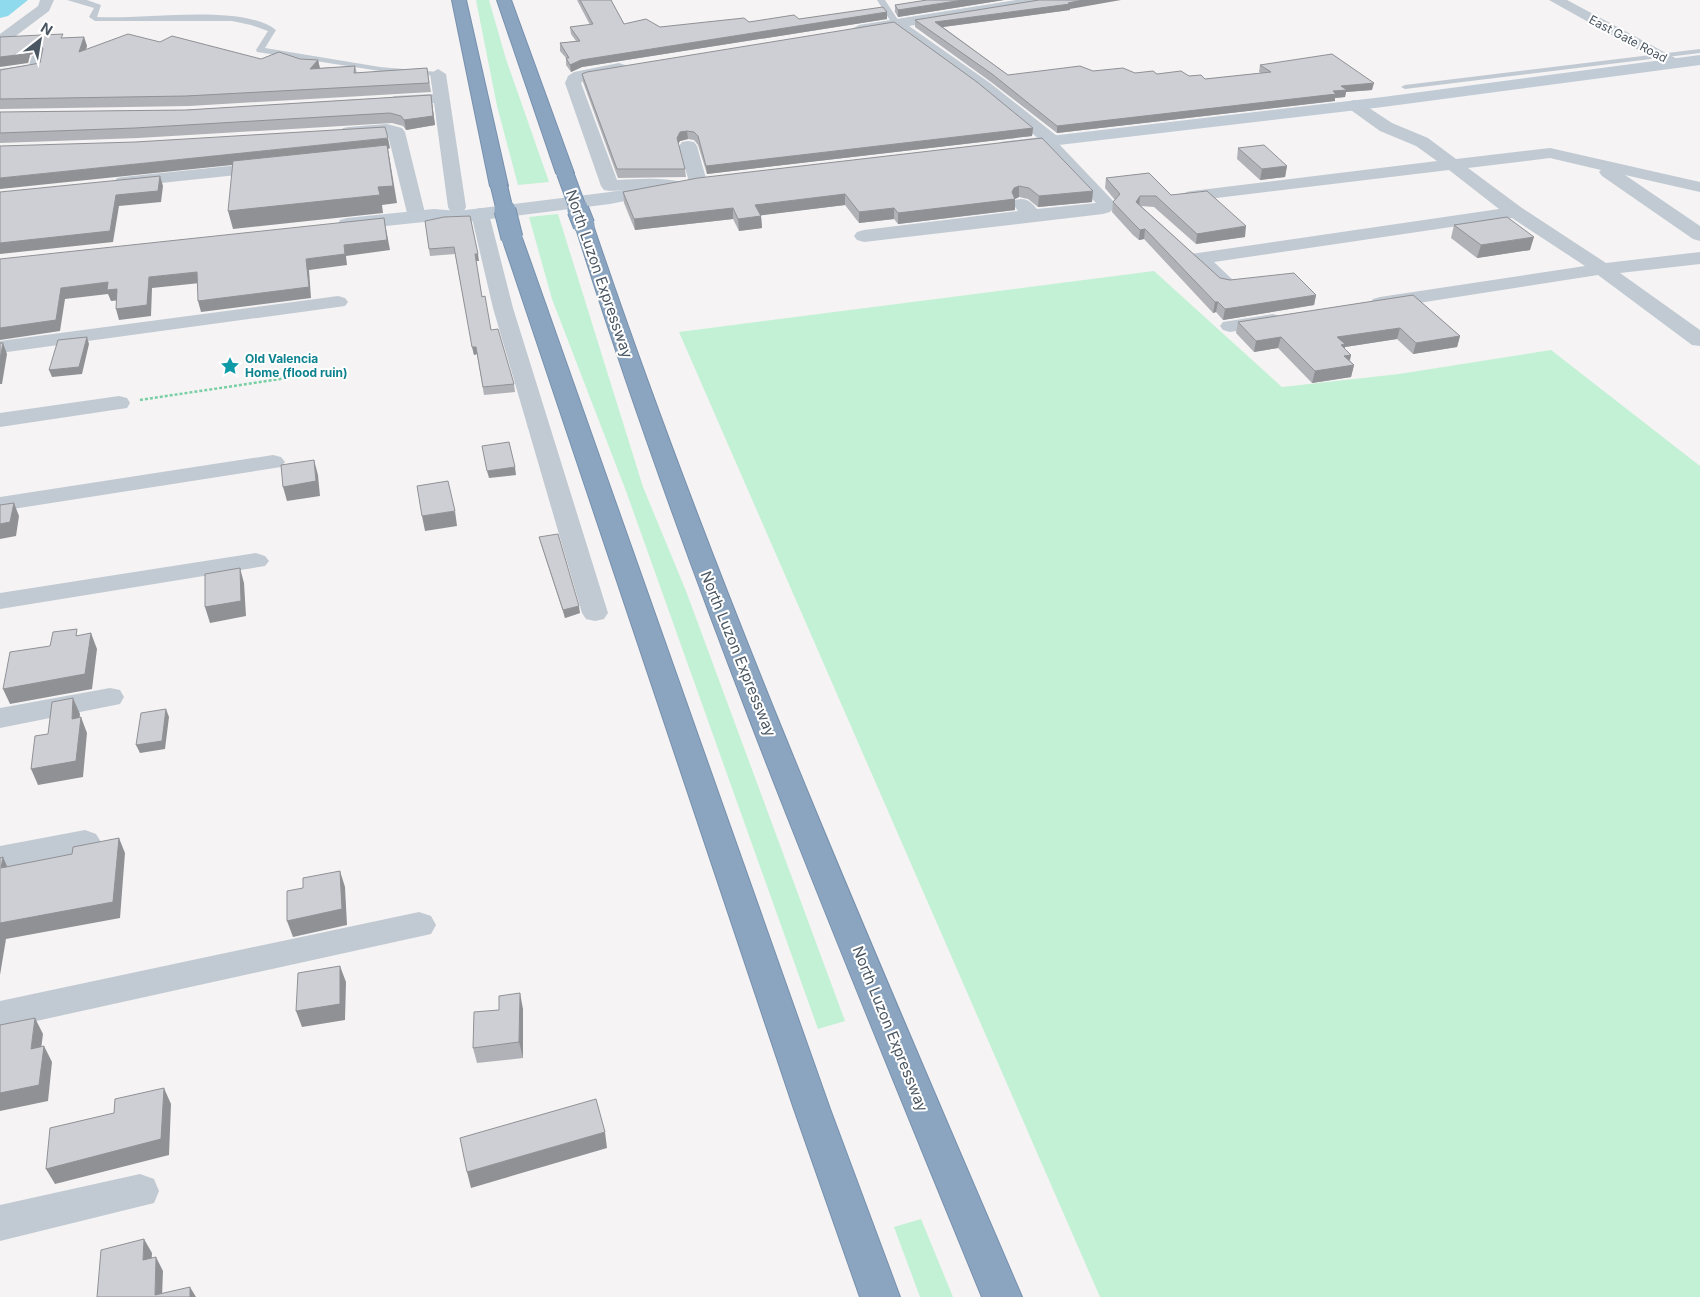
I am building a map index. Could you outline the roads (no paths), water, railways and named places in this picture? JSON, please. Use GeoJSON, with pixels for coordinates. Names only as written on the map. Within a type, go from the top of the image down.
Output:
{"type":"FeatureCollection","features":[{"type":"Feature","properties":{"kind":"highway"},"geometry":{"type":"LineString","coordinates":[[459,0],[512,238],[812,1109],[880,1297]]}},
{"type":"Feature","properties":{"kind":"highway","name":"North Luzon Expressway"},"geometry":{"type":"LineString","coordinates":[[504,0],[584,225],[631,370],[711,588],[900,1053],[1002,1297]]}},
{"type":"Feature","properties":{"kind":"main road"},"geometry":{"type":"LineString","coordinates":[[990,148],[1667,60],[1700,60]]}},
{"type":"Feature","properties":{"kind":"main road"},"geometry":{"type":"LineString","coordinates":[[328,226],[426,216],[458,217],[610,198],[716,180]]}},
{"type":"Feature","properties":{"kind":"main road"},"geometry":{"type":"LineString","coordinates":[[426,216],[457,206],[622,188],[677,186]]}},
{"type":"Feature","properties":{"kind":"street"},"geometry":{"type":"LineString","coordinates":[[0,41],[44,8],[47,0]]}},
{"type":"Feature","properties":{"kind":"street"},"geometry":{"type":"LineString","coordinates":[[847,31],[1043,0]]}},
{"type":"Feature","properties":{"kind":"street","name":"East Gate Road"},"geometry":{"type":"LineString","coordinates":[[1556,0],[1667,60]]}},
{"type":"Feature","properties":{"kind":"street"},"geometry":{"type":"LineString","coordinates":[[864,236],[1027,210],[1103,208],[1108,205],[1049,140],[984,86],[896,23]]}},
{"type":"Feature","properties":{"kind":"street"},"geometry":{"type":"LineString","coordinates":[[0,74],[37,68],[37,59]]}},
{"type":"Feature","properties":{"kind":"street"},"geometry":{"type":"LineString","coordinates":[[637,65],[582,74],[574,79],[573,83],[610,186],[655,183],[677,186]]}},
{"type":"Feature","properties":{"kind":"street"},"geometry":{"type":"LineString","coordinates":[[438,74],[457,206]]}},
{"type":"Feature","properties":{"kind":"street"},"geometry":{"type":"LineString","coordinates":[[379,102],[440,98]]}},
{"type":"Feature","properties":{"kind":"street"},"geometry":{"type":"LineString","coordinates":[[1364,100],[1386,127],[1422,142],[1451,166],[1515,212],[1572,246],[1700,340]]}},
{"type":"Feature","properties":{"kind":"street"},"geometry":{"type":"LineString","coordinates":[[1364,100],[1420,132],[1422,142]]}},
{"type":"Feature","properties":{"kind":"street"},"geometry":{"type":"LineString","coordinates":[[331,133],[392,130],[396,132],[402,154],[426,216]]}},
{"type":"Feature","properties":{"kind":"street"},"geometry":{"type":"LineString","coordinates":[[688,146],[698,182]]}},
{"type":"Feature","properties":{"kind":"street"},"geometry":{"type":"LineString","coordinates":[[1192,196],[1550,153],[1700,187]]}},
{"type":"Feature","properties":{"kind":"street"},"geometry":{"type":"LineString","coordinates":[[382,156],[402,154]]}},
{"type":"Feature","properties":{"kind":"street"},"geometry":{"type":"LineString","coordinates":[[1595,163],[1700,235]]}},
{"type":"Feature","properties":{"kind":"street"},"geometry":{"type":"LineString","coordinates":[[106,184],[283,166]]}},
{"type":"Feature","properties":{"kind":"street"},"geometry":{"type":"LineString","coordinates":[[1198,258],[1515,212]]}},
{"type":"Feature","properties":{"kind":"street"},"geometry":{"type":"LineString","coordinates":[[480,214],[503,308],[595,613]]}},
{"type":"Feature","properties":{"kind":"street"},"geometry":{"type":"LineString","coordinates":[[1183,245],[1226,283]]}},
{"type":"Feature","properties":{"kind":"street"},"geometry":{"type":"LineString","coordinates":[[1360,306],[1602,269],[1700,258]]}},
{"type":"Feature","properties":{"kind":"street"},"geometry":{"type":"LineString","coordinates":[[0,346],[338,302]]}},
{"type":"Feature","properties":{"kind":"street"},"geometry":{"type":"LineString","coordinates":[[1230,326],[1295,316]]}},
{"type":"Feature","properties":{"kind":"street"},"geometry":{"type":"LineString","coordinates":[[0,420],[119,403]]}},
{"type":"Feature","properties":{"kind":"street"},"geometry":{"type":"LineString","coordinates":[[0,504],[274,462]]}},
{"type":"Feature","properties":{"kind":"street"},"geometry":{"type":"LineString","coordinates":[[0,600],[256,561]]}},
{"type":"Feature","properties":{"kind":"street"},"geometry":{"type":"LineString","coordinates":[[0,718],[110,697]]}},
{"type":"Feature","properties":{"kind":"street"},"geometry":{"type":"LineString","coordinates":[[0,858],[85,842]]}},
{"type":"Feature","properties":{"kind":"street"},"geometry":{"type":"LineString","coordinates":[[0,1015],[419,925]]}},
{"type":"Feature","properties":{"kind":"street"},"geometry":{"type":"LineString","coordinates":[[0,1223],[140,1191]]}},
{"type":"Feature","properties":{"kind":"lane"},"geometry":{"type":"LineString","coordinates":[[71,0],[94,4],[98,7],[93,17],[95,19],[210,18],[256,24],[272,30],[260,50],[380,69],[438,74]]}},
{"type":"Feature","properties":{"kind":"lane"},"geometry":{"type":"LineString","coordinates":[[882,0],[896,23]]}},
{"type":"Feature","properties":{"kind":"lane"},"geometry":{"type":"LineString","coordinates":[[1405,87],[1667,60],[1700,51]]}},
{"type":"Feature","properties":{"kind":"waterway"},"geometry":{"type":"LineString","coordinates":[[0,11],[16,0]]}},
{"type":"Feature","properties":{"kind":"place","name":"Old Valencia Home (flood ruin)"},"geometry":{"type":"Point","coordinates":[230,366]}}]}
